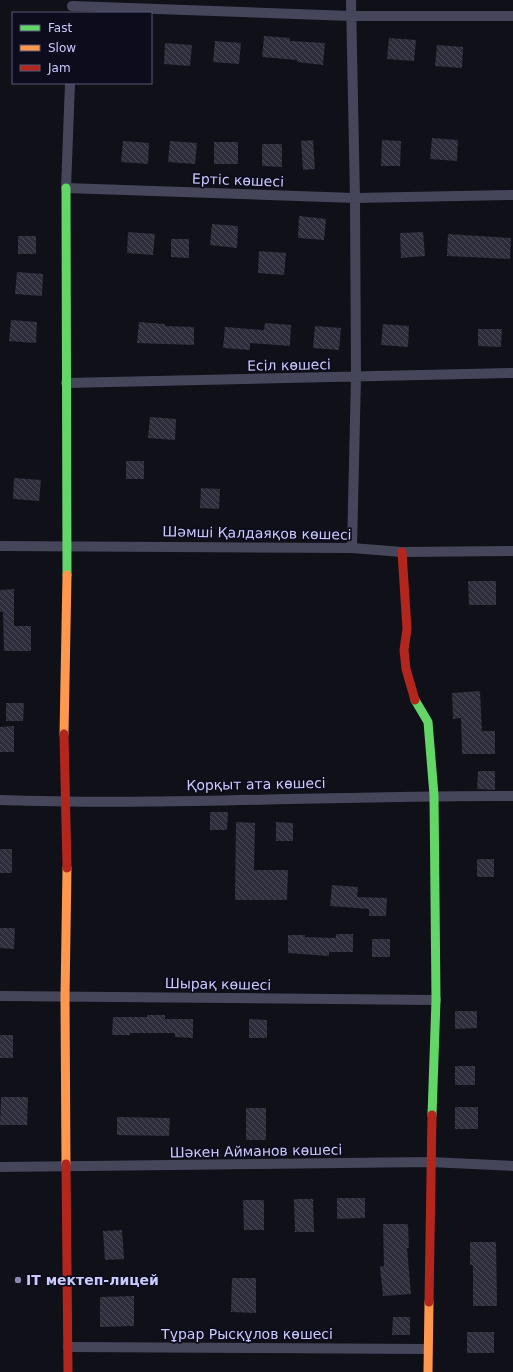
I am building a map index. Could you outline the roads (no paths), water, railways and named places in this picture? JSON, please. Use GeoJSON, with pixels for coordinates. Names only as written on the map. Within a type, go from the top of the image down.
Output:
{"type":"FeatureCollection","features":[{"type":"Feature","properties":{"kind":"street"},"geometry":{"type":"LineString","coordinates":[[351,0],[355,198],[356,377],[352,548]]}},
{"type":"Feature","properties":{"kind":"street"},"geometry":{"type":"LineString","coordinates":[[72,6],[351,16],[513,16]]}},
{"type":"Feature","properties":{"kind":"street"},"geometry":{"type":"LineString","coordinates":[[68,1372],[65,1167],[67,880],[65,802],[68,545],[66,188],[70,84]]}},
{"type":"Feature","properties":{"kind":"street","name":"Ертіс көшесі"},"geometry":{"type":"LineString","coordinates":[[66,188],[355,198],[513,195]]}},
{"type":"Feature","properties":{"kind":"street","name":"Есіл көшесі"},"geometry":{"type":"LineString","coordinates":[[66,382],[513,373]]}},
{"type":"Feature","properties":{"kind":"street","name":"Шәмші Қалдаяқов көшесі"},"geometry":{"type":"LineString","coordinates":[[0,546],[68,545],[352,548],[402,552],[513,551]]}},
{"type":"Feature","properties":{"kind":"street"},"geometry":{"type":"LineString","coordinates":[[402,552],[407,629],[404,650],[406,670],[414,699],[428,722],[434,795],[436,1000],[430,1162],[427,1348],[428,1372]]}},
{"type":"Feature","properties":{"kind":"street","name":"Қорқыт ата көшесі"},"geometry":{"type":"LineString","coordinates":[[0,800],[65,802],[434,795],[513,796]]}},
{"type":"Feature","properties":{"kind":"street","name":"Шырақ көшесі"},"geometry":{"type":"LineString","coordinates":[[0,996],[436,1000]]}},
{"type":"Feature","properties":{"kind":"street","name":"Шәкен Айманов көшесі"},"geometry":{"type":"LineString","coordinates":[[0,1167],[430,1162],[513,1166]]}},
{"type":"Feature","properties":{"kind":"street","name":"Тұрар Рысқұлов көшесі"},"geometry":{"type":"LineString","coordinates":[[68,1347],[427,1348]]}},
{"type":"Feature","properties":{"kind":"place","name":"IT мектеп-лицей"},"geometry":{"type":"Point","coordinates":[18,1280]}}]}
